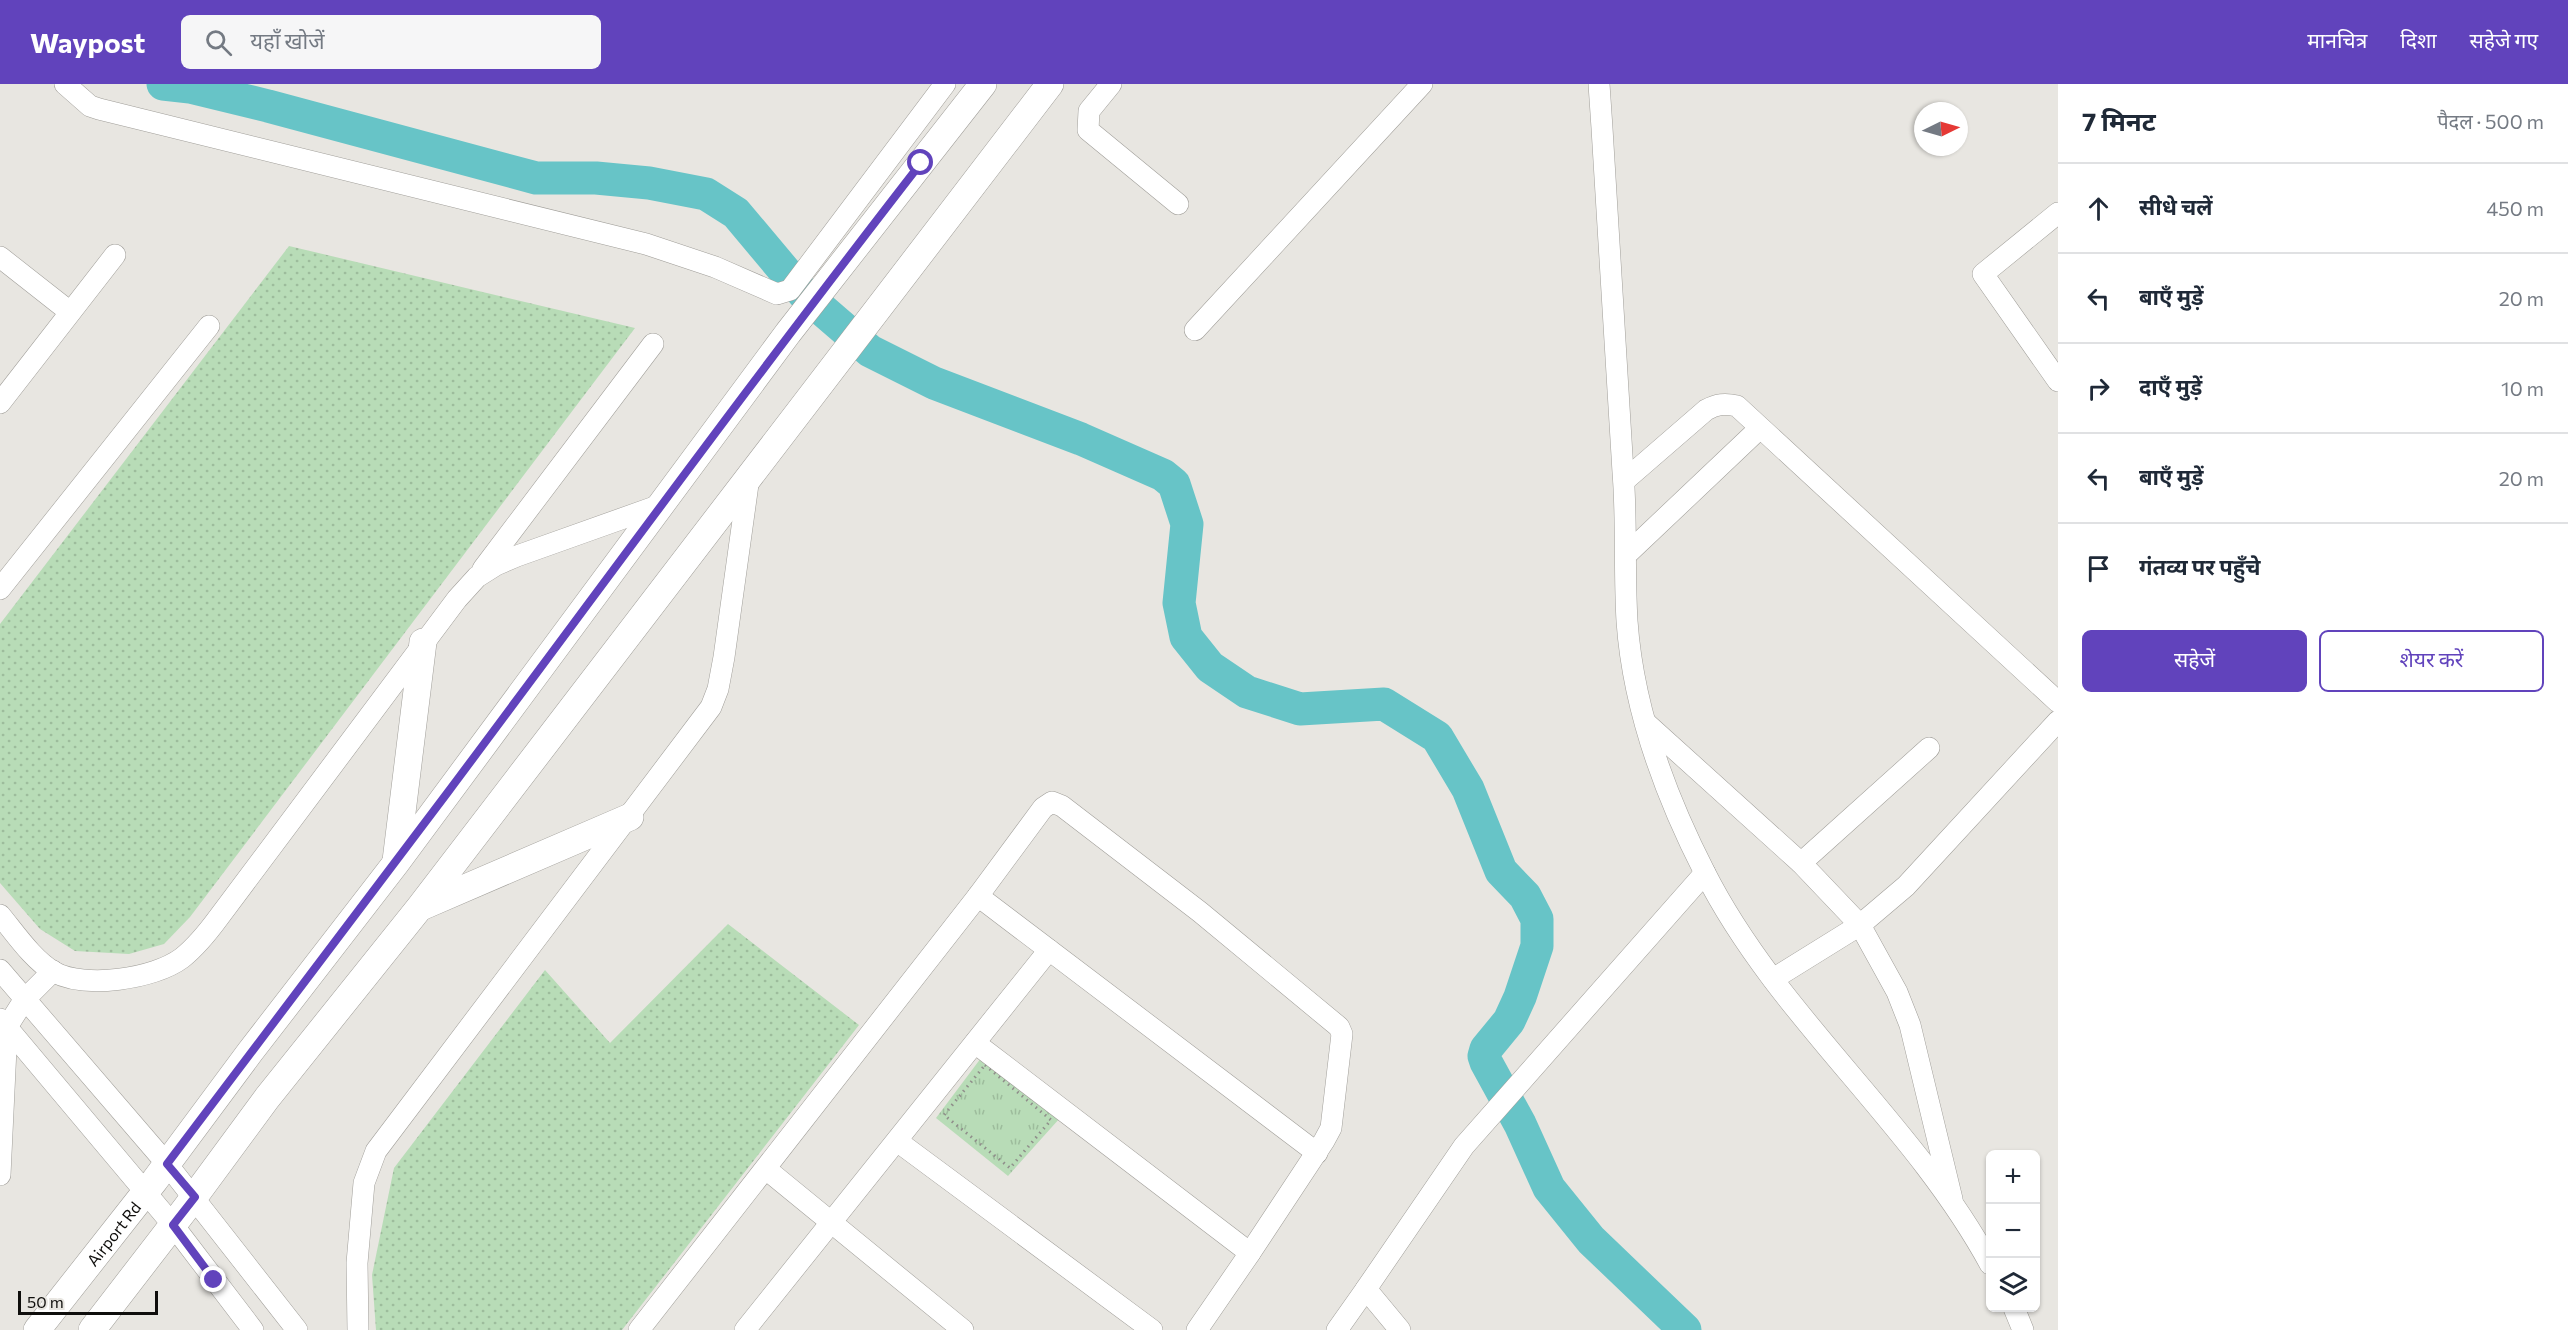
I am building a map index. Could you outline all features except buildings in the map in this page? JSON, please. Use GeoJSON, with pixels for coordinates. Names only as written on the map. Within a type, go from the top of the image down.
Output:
{"type":"FeatureCollection","features":[{"type":"Feature","properties":{"kind":"main road"},"geometry":{"type":"LineString","coordinates":[[92,1330],[195,1197],[267,1098],[420,907],[1045,90],[1072,84]]}},
{"type":"Feature","properties":{"kind":"main road","name":"Airport Rd"},"geometry":{"type":"LineString","coordinates":[[37,1330],[145,1193],[396,862],[788,333],[981,86]]}},
{"type":"Feature","properties":{"kind":"main road"},"geometry":{"type":"LineString","coordinates":[[396,862],[423,642]]}},
{"type":"Feature","properties":{"kind":"main road"},"geometry":{"type":"LineString","coordinates":[[420,907],[630,817]]}},
{"type":"Feature","properties":{"kind":"street"},"geometry":{"type":"LineString","coordinates":[[65,84],[90,105],[109,112],[646,244],[715,267],[777,294],[790,290],[945,84]]}},
{"type":"Feature","properties":{"kind":"street"},"geometry":{"type":"LineString","coordinates":[[1111,84],[1089,111],[1088,130],[1178,204]]}},
{"type":"Feature","properties":{"kind":"street"},"geometry":{"type":"LineString","coordinates":[[1195,330],[1422,84]]}},
{"type":"Feature","properties":{"kind":"street"},"geometry":{"type":"LineString","coordinates":[[1599,84],[1624,481],[1629,633],[1633,668],[1644,722],[1668,790],[1705,873],[1733,921],[1773,979],[1925,1167],[1986,1258]]}},
{"type":"Feature","properties":{"kind":"street"},"geometry":{"type":"LineString","coordinates":[[2058,213],[1983,274],[2058,381]]}},
{"type":"Feature","properties":{"kind":"street"},"geometry":{"type":"LineString","coordinates":[[0,403],[115,255]]}},
{"type":"Feature","properties":{"kind":"street"},"geometry":{"type":"LineString","coordinates":[[0,257],[70,312]]}},
{"type":"Feature","properties":{"kind":"street"},"geometry":{"type":"LineString","coordinates":[[0,589],[209,326]]}},
{"type":"Feature","properties":{"kind":"street"},"geometry":{"type":"LineString","coordinates":[[0,915],[38,959],[53,971],[72,979],[107,980],[144,975],[180,959],[199,944],[423,642],[477,577],[652,344]]}},
{"type":"Feature","properties":{"kind":"street"},"geometry":{"type":"LineString","coordinates":[[1624,481],[1706,410],[1726,403],[1737,406],[2058,702]]}},
{"type":"Feature","properties":{"kind":"street"},"geometry":{"type":"LineString","coordinates":[[1626,555],[1760,428]]}},
{"type":"Feature","properties":{"kind":"street"},"geometry":{"type":"LineString","coordinates":[[358,1330],[357,1263],[364,1183],[376,1151],[696,730],[711,707],[718,689],[749,475]]}},
{"type":"Feature","properties":{"kind":"street"},"geometry":{"type":"LineString","coordinates":[[477,577],[517,556],[663,504]]}},
{"type":"Feature","properties":{"kind":"street"},"geometry":{"type":"LineString","coordinates":[[1773,979],[1860,925],[1906,886],[2058,721]]}},
{"type":"Feature","properties":{"kind":"street"},"geometry":{"type":"LineString","coordinates":[[1644,722],[1801,863],[1860,925],[1897,992],[1910,1025],[1954,1208]]}},
{"type":"Feature","properties":{"kind":"street"},"geometry":{"type":"LineString","coordinates":[[1801,863],[1929,748]]}},
{"type":"Feature","properties":{"kind":"street"},"geometry":{"type":"LineString","coordinates":[[639,1330],[978,896],[1043,808],[1052,802],[1062,806],[1200,912],[1339,1027],[1342,1034],[1331,1128],[1317,1153],[1197,1330]]}},
{"type":"Feature","properties":{"kind":"street"},"geometry":{"type":"LineString","coordinates":[[1337,1330],[1464,1146],[1705,873]]}},
{"type":"Feature","properties":{"kind":"street"},"geometry":{"type":"LineString","coordinates":[[978,896],[1317,1153]]}},
{"type":"Feature","properties":{"kind":"street"},"geometry":{"type":"LineString","coordinates":[[755,1327],[831,1222],[1049,950]]}},
{"type":"Feature","properties":{"kind":"street"},"geometry":{"type":"LineString","coordinates":[[0,970],[195,1197],[297,1330]]}},
{"type":"Feature","properties":{"kind":"street"},"geometry":{"type":"LineString","coordinates":[[0,1175],[4,1023],[53,971]]}},
{"type":"Feature","properties":{"kind":"street"},"geometry":{"type":"LineString","coordinates":[[4,1023],[173,1225],[254,1330]]}},
{"type":"Feature","properties":{"kind":"street"},"geometry":{"type":"LineString","coordinates":[[975,1043],[1250,1253]]}},
{"type":"Feature","properties":{"kind":"street"},"geometry":{"type":"LineString","coordinates":[[897,1141],[1152,1330]]}},
{"type":"Feature","properties":{"kind":"street"},"geometry":{"type":"LineString","coordinates":[[766,1169],[963,1330]]}},
{"type":"Feature","properties":{"kind":"street"},"geometry":{"type":"LineString","coordinates":[[1366,1289],[1400,1330]]}},
{"type":"Feature","properties":{"kind":"street"},"geometry":{"type":"LineString","coordinates":[[2016,1312],[2023,1330]]}},
{"type":"Feature","properties":{"kind":"path"},"geometry":{"type":"LineString","coordinates":[[985,1065],[1051,1120],[1010,1168],[944,1115],[985,1065]]}},
{"type":"Feature","properties":{"kind":"green space"},"geometry":{"type":"Polygon","coordinates":[[[289,246],[635,328],[190,917],[164,944],[129,954],[75,951],[40,929],[0,883],[0,624],[289,246]]]}},
{"type":"Feature","properties":{"kind":"green space"},"geometry":{"type":"Polygon","coordinates":[[[728,924],[859,1025],[622,1330],[376,1330],[372,1275],[394,1168],[545,970],[610,1043],[728,924]]]}},
{"type":"Feature","properties":{"kind":"green space"},"geometry":{"type":"Polygon","coordinates":[[[984,1054],[1060,1118],[1008,1176],[936,1118],[984,1054]]]}},
{"type":"Feature","properties":{"kind":"waterway"},"geometry":{"type":"LineString","coordinates":[[163,84],[190,87],[268,106],[536,178],[596,178],[649,183],[706,194],[736,213],[804,294],[870,351],[934,383],[1081,439],[1163,475],[1174,484],[1187,524],[1179,603],[1186,637],[1210,667],[1247,692],[1300,709],[1384,704],[1437,737],[1468,789],[1501,871],[1525,896],[1537,919],[1537,946],[1520,997],[1509,1021],[1486,1049],[1484,1056],[1486,1062],[1520,1124],[1549,1188],[1591,1240],[1685,1330]]}},
{"type":"Feature","properties":{"kind":"route"},"geometry":{"type":"LineString","coordinates":[[214,1280],[173,1225],[195,1197],[167,1164],[410,844],[788,333],[921,163]]}}]}
